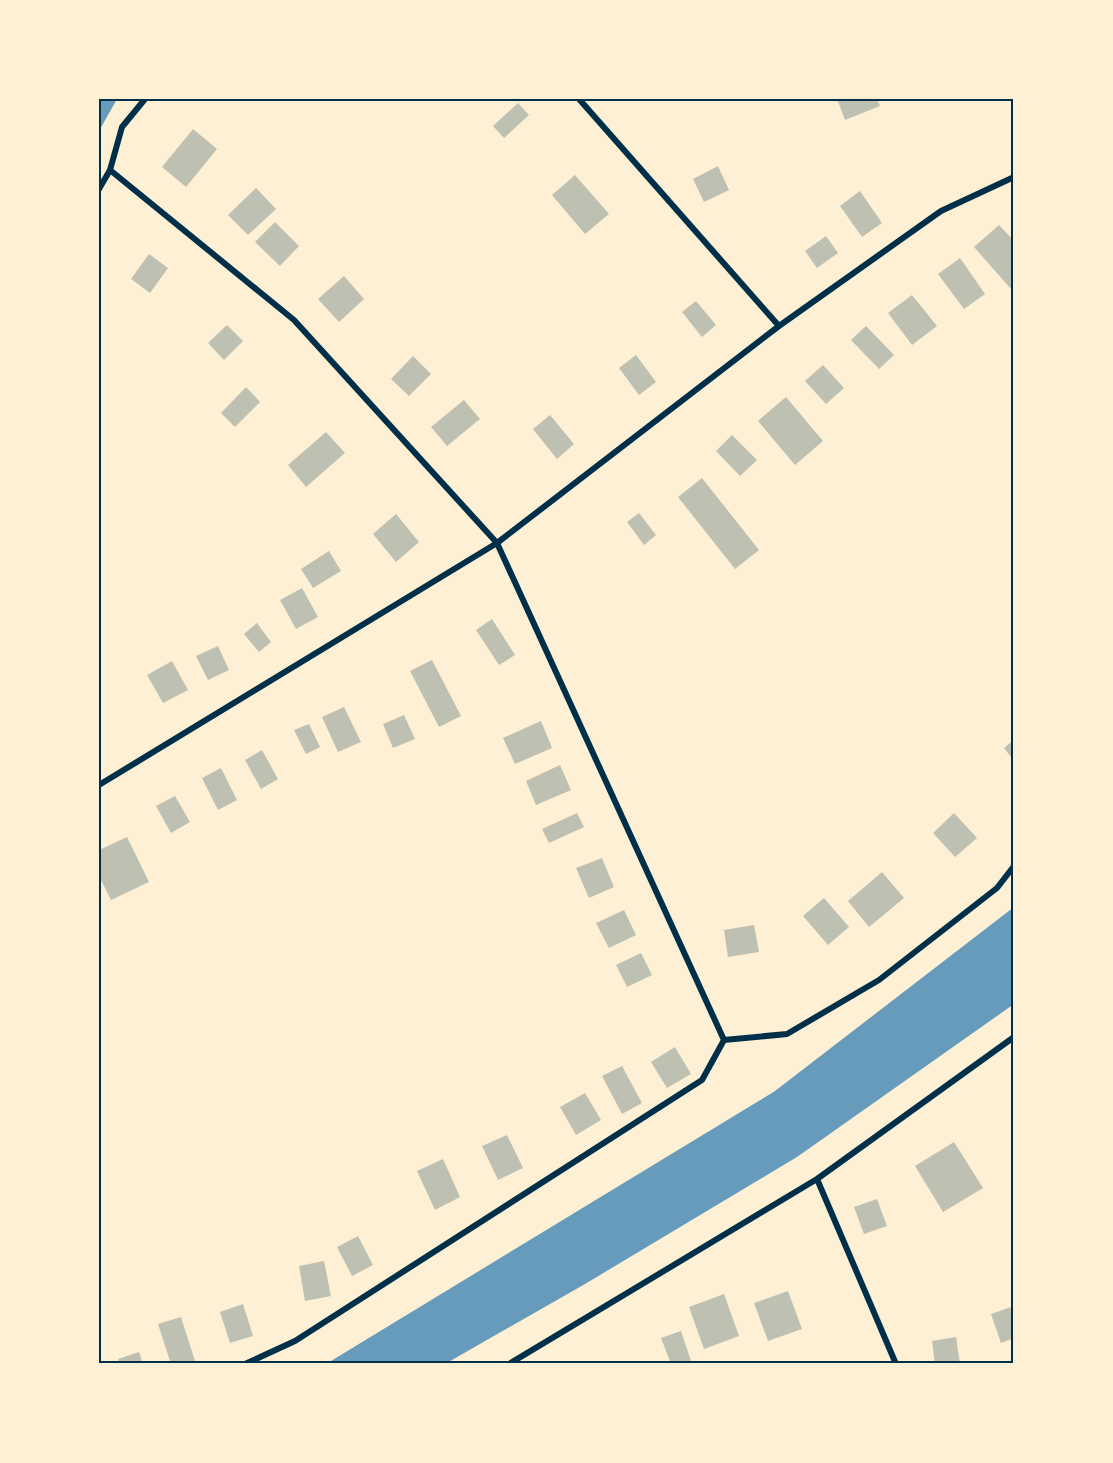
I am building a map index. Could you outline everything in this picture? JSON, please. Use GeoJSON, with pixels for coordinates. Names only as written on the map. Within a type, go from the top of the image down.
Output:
{"type":"FeatureCollection","features":[{"type":"Feature","properties":{"kind":"street"},"geometry":{"type":"LineString","coordinates":[[99,189],[110,170],[122,127],[145,99]]}},
{"type":"Feature","properties":{"kind":"street"},"geometry":{"type":"LineString","coordinates":[[579,99],[779,326]]}},
{"type":"Feature","properties":{"kind":"street"},"geometry":{"type":"LineString","coordinates":[[110,170],[294,320],[497,543],[724,1040]]}},
{"type":"Feature","properties":{"kind":"street"},"geometry":{"type":"LineString","coordinates":[[99,784],[497,543],[779,326],[941,211],[1014,177]]}},
{"type":"Feature","properties":{"kind":"street"},"geometry":{"type":"LineString","coordinates":[[724,1040],[787,1034],[879,980],[997,888],[1014,866]]}},
{"type":"Feature","properties":{"kind":"street"},"geometry":{"type":"LineString","coordinates":[[509,1364],[817,1179],[1014,1037]]}},
{"type":"Feature","properties":{"kind":"street"},"geometry":{"type":"LineString","coordinates":[[245,1364],[295,1341],[702,1080],[724,1040]]}},
{"type":"Feature","properties":{"kind":"street"},"geometry":{"type":"LineString","coordinates":[[817,1179],[896,1364]]}},
{"type":"Feature","properties":{"kind":"water"},"geometry":{"type":"Polygon","coordinates":[[[99,99],[117,99],[99,131],[99,99]]]}},
{"type":"Feature","properties":{"kind":"water"},"geometry":{"type":"Polygon","coordinates":[[[1014,907],[1014,1004],[797,1157],[585,1284],[445,1364],[326,1364],[775,1091],[1014,907]]]}},
{"type":"Feature","properties":{"kind":"building"},"geometry":{"type":"Polygon","coordinates":[[[837,99],[877,99],[880,106],[845,120],[837,99]]]}},
{"type":"Feature","properties":{"kind":"building"},"geometry":{"type":"Polygon","coordinates":[[[518,103],[529,115],[504,138],[493,126],[518,103]]]}},
{"type":"Feature","properties":{"kind":"building"},"geometry":{"type":"Polygon","coordinates":[[[193,129],[217,149],[186,187],[162,167],[193,129]]]}},
{"type":"Feature","properties":{"kind":"building"},"geometry":{"type":"Polygon","coordinates":[[[718,166],[729,190],[704,202],[693,179],[718,166]]]}},
{"type":"Feature","properties":{"kind":"building"},"geometry":{"type":"Polygon","coordinates":[[[575,175],[609,214],[585,234],[552,195],[575,175]]]}},
{"type":"Feature","properties":{"kind":"building"},"geometry":{"type":"Polygon","coordinates":[[[256,188],[276,209],[248,235],[228,215],[256,188]]]}},
{"type":"Feature","properties":{"kind":"building"},"geometry":{"type":"Polygon","coordinates":[[[860,191],[882,223],[862,237],[840,206],[860,191]]]}},
{"type":"Feature","properties":{"kind":"building"},"geometry":{"type":"Polygon","coordinates":[[[275,222],[299,246],[280,266],[255,242],[275,222]]]}},
{"type":"Feature","properties":{"kind":"building"},"geometry":{"type":"Polygon","coordinates":[[[999,225],[1014,241],[1014,286],[1011,289],[974,247],[999,225]]]}},
{"type":"Feature","properties":{"kind":"building"},"geometry":{"type":"Polygon","coordinates":[[[826,236],[838,253],[817,268],[805,251],[826,236]]]}},
{"type":"Feature","properties":{"kind":"building"},"geometry":{"type":"Polygon","coordinates":[[[149,254],[168,268],[150,293],[131,279],[149,254]]]}},
{"type":"Feature","properties":{"kind":"building"},"geometry":{"type":"Polygon","coordinates":[[[960,258],[985,294],[964,309],[938,274],[960,258]]]}},
{"type":"Feature","properties":{"kind":"building"},"geometry":{"type":"Polygon","coordinates":[[[344,276],[364,299],[339,322],[318,299],[344,276]]]}},
{"type":"Feature","properties":{"kind":"building"},"geometry":{"type":"Polygon","coordinates":[[[912,295],[937,326],[912,345],[888,313],[912,295]]]}},
{"type":"Feature","properties":{"kind":"building"},"geometry":{"type":"Polygon","coordinates":[[[696,301],[716,325],[702,337],[682,312],[696,301]]]}},
{"type":"Feature","properties":{"kind":"building"},"geometry":{"type":"Polygon","coordinates":[[[227,325],[243,341],[224,360],[208,343],[227,325]]]}},
{"type":"Feature","properties":{"kind":"building"},"geometry":{"type":"Polygon","coordinates":[[[866,326],[894,355],[879,369],[851,340],[866,326]]]}},
{"type":"Feature","properties":{"kind":"building"},"geometry":{"type":"Polygon","coordinates":[[[636,355],[656,382],[639,395],[619,368],[636,355]]]}},
{"type":"Feature","properties":{"kind":"building"},"geometry":{"type":"Polygon","coordinates":[[[413,356],[431,374],[409,396],[391,379],[413,356]]]}},
{"type":"Feature","properties":{"kind":"building"},"geometry":{"type":"Polygon","coordinates":[[[823,365],[844,388],[826,404],[805,381],[823,365]]]}},
{"type":"Feature","properties":{"kind":"building"},"geometry":{"type":"Polygon","coordinates":[[[246,387],[260,402],[235,427],[221,413],[246,387]]]}},
{"type":"Feature","properties":{"kind":"building"},"geometry":{"type":"Polygon","coordinates":[[[786,397],[823,441],[795,465],[758,421],[786,397]]]}},
{"type":"Feature","properties":{"kind":"building"},"geometry":{"type":"Polygon","coordinates":[[[464,400],[480,419],[447,446],[431,427],[464,400]]]}},
{"type":"Feature","properties":{"kind":"building"},"geometry":{"type":"Polygon","coordinates":[[[550,415],[574,444],[557,459],[533,429],[550,415]]]}},
{"type":"Feature","properties":{"kind":"building"},"geometry":{"type":"Polygon","coordinates":[[[326,432],[345,453],[306,487],[288,465],[326,432]]]}},
{"type":"Feature","properties":{"kind":"building"},"geometry":{"type":"Polygon","coordinates":[[[732,435],[757,460],[740,476],[716,451],[732,435]]]}},
{"type":"Feature","properties":{"kind":"building"},"geometry":{"type":"Polygon","coordinates":[[[702,478],[759,550],[735,569],[678,497],[702,478]]]}},
{"type":"Feature","properties":{"kind":"building"},"geometry":{"type":"Polygon","coordinates":[[[639,513],[656,535],[644,545],[627,522],[639,513]]]}},
{"type":"Feature","properties":{"kind":"building"},"geometry":{"type":"Polygon","coordinates":[[[396,514],[419,542],[396,562],[373,534],[396,514]]]}},
{"type":"Feature","properties":{"kind":"building"},"geometry":{"type":"Polygon","coordinates":[[[329,551],[341,571],[313,588],[301,569],[329,551]]]}},
{"type":"Feature","properties":{"kind":"building"},"geometry":{"type":"Polygon","coordinates":[[[302,588],[318,617],[296,629],[280,600],[302,588]]]}},
{"type":"Feature","properties":{"kind":"building"},"geometry":{"type":"Polygon","coordinates":[[[492,619],[515,655],[499,665],[476,630],[492,619]]]}},
{"type":"Feature","properties":{"kind":"building"},"geometry":{"type":"Polygon","coordinates":[[[257,623],[271,642],[259,652],[244,634],[257,623]]]}},
{"type":"Feature","properties":{"kind":"building"},"geometry":{"type":"Polygon","coordinates":[[[218,646],[229,670],[208,680],[196,656],[218,646]]]}},
{"type":"Feature","properties":{"kind":"building"},"geometry":{"type":"Polygon","coordinates":[[[432,660],[461,716],[439,727],[410,671],[432,660]]]}},
{"type":"Feature","properties":{"kind":"building"},"geometry":{"type":"Polygon","coordinates":[[[172,661],[188,690],[163,703],[147,675],[172,661]]]}},
{"type":"Feature","properties":{"kind":"building"},"geometry":{"type":"Polygon","coordinates":[[[344,707],[361,742],[338,752],[322,717],[344,707]]]}},
{"type":"Feature","properties":{"kind":"building"},"geometry":{"type":"Polygon","coordinates":[[[404,715],[415,739],[393,748],[383,724],[404,715]]]}},
{"type":"Feature","properties":{"kind":"building"},"geometry":{"type":"Polygon","coordinates":[[[541,721],[552,748],[515,764],[503,738],[541,721]]]}},
{"type":"Feature","properties":{"kind":"building"},"geometry":{"type":"Polygon","coordinates":[[[309,724],[320,747],[306,754],[294,730],[309,724]]]}},
{"type":"Feature","properties":{"kind":"building"},"geometry":{"type":"Polygon","coordinates":[[[1014,740],[1014,761],[1004,748],[1014,740]]]}},
{"type":"Feature","properties":{"kind":"building"},"geometry":{"type":"Polygon","coordinates":[[[262,750],[278,779],[261,789],[245,760],[262,750]]]}},
{"type":"Feature","properties":{"kind":"building"},"geometry":{"type":"Polygon","coordinates":[[[560,765],[571,790],[536,805],[526,781],[560,765]]]}},
{"type":"Feature","properties":{"kind":"building"},"geometry":{"type":"Polygon","coordinates":[[[221,768],[237,800],[218,810],[202,778],[221,768]]]}},
{"type":"Feature","properties":{"kind":"building"},"geometry":{"type":"Polygon","coordinates":[[[175,796],[190,822],[171,833],[156,806],[175,796]]]}},
{"type":"Feature","properties":{"kind":"building"},"geometry":{"type":"Polygon","coordinates":[[[577,813],[584,827],[549,843],[542,829],[577,813]]]}},
{"type":"Feature","properties":{"kind":"building"},"geometry":{"type":"Polygon","coordinates":[[[954,813],[977,838],[955,857],[933,833],[954,813]]]}},
{"type":"Feature","properties":{"kind":"building"},"geometry":{"type":"Polygon","coordinates":[[[127,837],[149,882],[111,900],[99,876],[99,850],[127,837]]]}},
{"type":"Feature","properties":{"kind":"building"},"geometry":{"type":"Polygon","coordinates":[[[602,858],[614,887],[589,898],[576,868],[602,858]]]}},
{"type":"Feature","properties":{"kind":"building"},"geometry":{"type":"Polygon","coordinates":[[[882,872],[904,898],[869,927],[848,901],[882,872]]]}},
{"type":"Feature","properties":{"kind":"building"},"geometry":{"type":"Polygon","coordinates":[[[824,898],[849,927],[828,945],[803,916],[824,898]]]}},
{"type":"Feature","properties":{"kind":"building"},"geometry":{"type":"Polygon","coordinates":[[[624,910],[636,935],[609,948],[596,923],[624,910]]]}},
{"type":"Feature","properties":{"kind":"building"},"geometry":{"type":"Polygon","coordinates":[[[754,925],[759,952],[728,957],[724,930],[754,925]]]}},
{"type":"Feature","properties":{"kind":"building"},"geometry":{"type":"Polygon","coordinates":[[[641,953],[652,975],[627,987],[616,965],[641,953]]]}},
{"type":"Feature","properties":{"kind":"building"},"geometry":{"type":"Polygon","coordinates":[[[675,1047],[691,1074],[667,1088],[651,1062],[675,1047]]]}},
{"type":"Feature","properties":{"kind":"building"},"geometry":{"type":"Polygon","coordinates":[[[622,1066],[642,1103],[622,1114],[602,1076],[622,1066]]]}},
{"type":"Feature","properties":{"kind":"building"},"geometry":{"type":"Polygon","coordinates":[[[585,1093],[601,1120],[576,1135],[560,1107],[585,1093]]]}},
{"type":"Feature","properties":{"kind":"building"},"geometry":{"type":"Polygon","coordinates":[[[507,1135],[523,1168],[498,1180],[482,1146],[507,1135]]]}},
{"type":"Feature","properties":{"kind":"building"},"geometry":{"type":"Polygon","coordinates":[[[954,1142],[983,1188],[943,1212],[915,1166],[954,1142]]]}},
{"type":"Feature","properties":{"kind":"building"},"geometry":{"type":"Polygon","coordinates":[[[443,1159],[460,1197],[435,1210],[417,1171],[443,1159]]]}},
{"type":"Feature","properties":{"kind":"building"},"geometry":{"type":"Polygon","coordinates":[[[877,1199],[887,1226],[864,1234],[854,1207],[877,1199]]]}},
{"type":"Feature","properties":{"kind":"building"},"geometry":{"type":"Polygon","coordinates":[[[358,1236],[373,1265],[352,1276],[337,1247],[358,1236]]]}},
{"type":"Feature","properties":{"kind":"building"},"geometry":{"type":"Polygon","coordinates":[[[324,1261],[331,1296],[305,1301],[299,1266],[324,1261]]]}},
{"type":"Feature","properties":{"kind":"building"},"geometry":{"type":"Polygon","coordinates":[[[788,1291],[802,1329],[768,1341],[754,1303],[788,1291]]]}},
{"type":"Feature","properties":{"kind":"building"},"geometry":{"type":"Polygon","coordinates":[[[724,1294],[739,1336],[704,1349],[689,1307],[724,1294]]]}},
{"type":"Feature","properties":{"kind":"building"},"geometry":{"type":"Polygon","coordinates":[[[243,1304],[253,1336],[230,1343],[220,1312],[243,1304]]]}},
{"type":"Feature","properties":{"kind":"building"},"geometry":{"type":"Polygon","coordinates":[[[1014,1306],[1014,1338],[1001,1343],[991,1314],[1014,1306]]]}},
{"type":"Feature","properties":{"kind":"building"},"geometry":{"type":"Polygon","coordinates":[[[181,1317],[195,1361],[187,1364],[171,1364],[158,1324],[181,1317]]]}},
{"type":"Feature","properties":{"kind":"building"},"geometry":{"type":"Polygon","coordinates":[[[681,1331],[692,1364],[671,1364],[661,1338],[681,1331]]]}},
{"type":"Feature","properties":{"kind":"building"},"geometry":{"type":"Polygon","coordinates":[[[956,1337],[960,1364],[935,1364],[932,1341],[956,1337]]]}},
{"type":"Feature","properties":{"kind":"building"},"geometry":{"type":"Polygon","coordinates":[[[139,1352],[143,1364],[120,1364],[118,1359],[139,1352]]]}}]}
